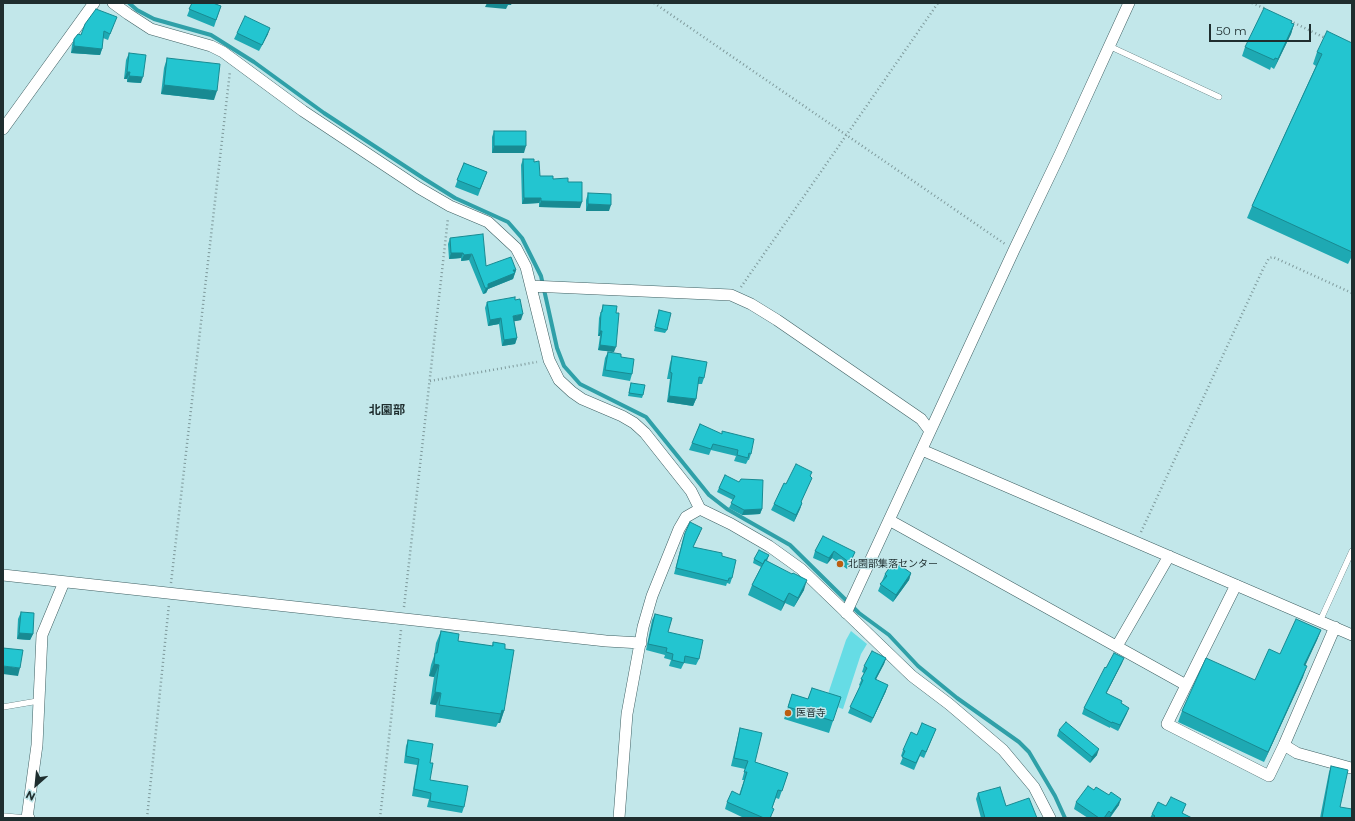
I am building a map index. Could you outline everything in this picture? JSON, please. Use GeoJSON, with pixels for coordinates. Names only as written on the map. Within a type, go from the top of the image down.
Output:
{"type":"FeatureCollection","features":[{"type":"Feature","properties":{"kind":"street"},"geometry":{"type":"LineString","coordinates":[[3,129],[94,3]]}},
{"type":"Feature","properties":{"kind":"street"},"geometry":{"type":"LineString","coordinates":[[113,3],[151,29],[210,46],[232,58],[309,115],[419,188],[450,206],[488,222],[516,248],[526,267],[549,360],[559,380],[582,399],[622,416],[634,423],[645,433],[691,491],[700,509],[731,524],[769,546],[801,569],[912,676],[949,704],[1003,750],[1034,787],[1050,818]]}},
{"type":"Feature","properties":{"kind":"street"},"geometry":{"type":"LineString","coordinates":[[846,612],[1129,3]]}},
{"type":"Feature","properties":{"kind":"street"},"geometry":{"type":"LineString","coordinates":[[531,286],[730,295],[751,304],[784,324],[921,419],[930,431]]}},
{"type":"Feature","properties":{"kind":"street"},"geometry":{"type":"LineString","coordinates":[[922,450],[1352,635]]}},
{"type":"Feature","properties":{"kind":"street"},"geometry":{"type":"LineString","coordinates":[[619,818],[627,714],[643,627],[652,596],[679,529],[686,517],[700,509]]}},
{"type":"Feature","properties":{"kind":"street"},"geometry":{"type":"LineString","coordinates":[[889,520],[1186,685]]}},
{"type":"Feature","properties":{"kind":"street"},"geometry":{"type":"LineString","coordinates":[[1117,646],[1169,556]]}},
{"type":"Feature","properties":{"kind":"street"},"geometry":{"type":"LineString","coordinates":[[3,575],[606,641],[641,643]]}},
{"type":"Feature","properties":{"kind":"street"},"geometry":{"type":"LineString","coordinates":[[28,818],[36,745],[42,635],[64,582]]}},
{"type":"Feature","properties":{"kind":"street"},"geometry":{"type":"LineString","coordinates":[[1236,585],[1167,724],[1269,776],[1335,627]]}},
{"type":"Feature","properties":{"kind":"street"},"geometry":{"type":"LineString","coordinates":[[1284,745],[1297,753],[1351,768]]}},
{"type":"Feature","properties":{"kind":"lane"},"geometry":{"type":"LineString","coordinates":[[1109,46],[1219,97]]}},
{"type":"Feature","properties":{"kind":"lane"},"geometry":{"type":"LineString","coordinates":[[1320,621],[1352,551]]}},
{"type":"Feature","properties":{"kind":"lane"},"geometry":{"type":"LineString","coordinates":[[3,707],[38,701]]}},
{"type":"Feature","properties":{"kind":"lane"},"geometry":{"type":"LineString","coordinates":[[3,816],[28,818]]}},
{"type":"Feature","properties":{"kind":"path"},"geometry":{"type":"LineString","coordinates":[[654,3],[1014,250]]}},
{"type":"Feature","properties":{"kind":"path"},"geometry":{"type":"LineString","coordinates":[[735,297],[938,3]]}},
{"type":"Feature","properties":{"kind":"path"},"geometry":{"type":"LineString","coordinates":[[1252,3],[1267,10]]}},
{"type":"Feature","properties":{"kind":"path"},"geometry":{"type":"LineString","coordinates":[[1288,20],[1331,40]]}},
{"type":"Feature","properties":{"kind":"path"},"geometry":{"type":"LineString","coordinates":[[147,818],[170,593],[232,58]]}},
{"type":"Feature","properties":{"kind":"path"},"geometry":{"type":"LineString","coordinates":[[380,818],[450,206]]}},
{"type":"Feature","properties":{"kind":"path"},"geometry":{"type":"LineString","coordinates":[[1136,542],[1269,258],[1273,257],[1352,293]]}},
{"type":"Feature","properties":{"kind":"path"},"geometry":{"type":"LineString","coordinates":[[430,381],[549,360]]}},
{"type":"Feature","properties":{"kind":"shaded area"},"geometry":{"type":"Polygon","coordinates":[[[851,631],[867,644],[861,654],[843,709],[825,703],[846,640],[851,631]]]}},
{"type":"Feature","properties":{"kind":"building"},"geometry":{"type":"Polygon","coordinates":[[[192,3],[213,3],[221,6],[216,20],[189,9],[192,3]]]}},
{"type":"Feature","properties":{"kind":"building"},"geometry":{"type":"Polygon","coordinates":[[[1264,8],[1292,21],[1291,23],[1294,24],[1278,59],[1275,58],[1274,60],[1245,47],[1264,8]]]}},
{"type":"Feature","properties":{"kind":"building"},"geometry":{"type":"Polygon","coordinates":[[[96,9],[117,17],[110,34],[104,31],[102,49],[74,46],[74,39],[78,34],[81,35],[85,24],[96,9]]]}},
{"type":"Feature","properties":{"kind":"building"},"geometry":{"type":"Polygon","coordinates":[[[245,16],[270,28],[262,45],[237,33],[245,16]]]}},
{"type":"Feature","properties":{"kind":"building"},"geometry":{"type":"Polygon","coordinates":[[[1327,31],[1352,43],[1352,252],[1252,206],[1322,54],[1317,52],[1327,31]]]}},
{"type":"Feature","properties":{"kind":"building"},"geometry":{"type":"Polygon","coordinates":[[[129,53],[146,55],[143,77],[129,76],[130,72],[127,72],[129,53]]]}},
{"type":"Feature","properties":{"kind":"building"},"geometry":{"type":"Polygon","coordinates":[[[167,58],[220,64],[217,91],[164,85],[167,58]]]}},
{"type":"Feature","properties":{"kind":"building"},"geometry":{"type":"Polygon","coordinates":[[[494,131],[526,131],[526,146],[494,146],[494,131]]]}},
{"type":"Feature","properties":{"kind":"building"},"geometry":{"type":"Polygon","coordinates":[[[523,159],[534,159],[534,162],[539,161],[540,176],[553,176],[553,179],[568,178],[568,182],[582,182],[582,202],[541,201],[541,198],[524,198],[523,159]]]}},
{"type":"Feature","properties":{"kind":"building"},"geometry":{"type":"Polygon","coordinates":[[[464,163],[487,172],[480,189],[457,180],[464,163]]]}},
{"type":"Feature","properties":{"kind":"building"},"geometry":{"type":"Polygon","coordinates":[[[588,193],[611,194],[611,205],[588,204],[588,193]]]}},
{"type":"Feature","properties":{"kind":"building"},"geometry":{"type":"Polygon","coordinates":[[[483,234],[486,266],[511,257],[516,270],[513,270],[515,273],[488,284],[488,288],[485,288],[472,254],[464,255],[463,253],[451,253],[450,238],[483,234]]]}},
{"type":"Feature","properties":{"kind":"building"},"geometry":{"type":"Polygon","coordinates":[[[515,297],[515,300],[520,299],[523,314],[513,316],[517,338],[504,340],[501,318],[490,320],[487,302],[515,297]]]}},
{"type":"Feature","properties":{"kind":"building"},"geometry":{"type":"Polygon","coordinates":[[[603,305],[617,306],[616,313],[619,313],[616,347],[600,345],[602,331],[600,331],[601,312],[603,305]]]}},
{"type":"Feature","properties":{"kind":"building"},"geometry":{"type":"Polygon","coordinates":[[[659,310],[671,313],[667,330],[655,327],[659,310]]]}},
{"type":"Feature","properties":{"kind":"building"},"geometry":{"type":"Polygon","coordinates":[[[608,352],[621,354],[621,357],[634,359],[632,374],[605,370],[608,352]]]}},
{"type":"Feature","properties":{"kind":"building"},"geometry":{"type":"Polygon","coordinates":[[[672,356],[707,362],[704,378],[699,377],[696,399],[669,396],[672,373],[670,372],[672,356]]]}},
{"type":"Feature","properties":{"kind":"building"},"geometry":{"type":"Polygon","coordinates":[[[631,383],[645,385],[643,395],[629,393],[631,383]]]}},
{"type":"Feature","properties":{"kind":"building"},"geometry":{"type":"Polygon","coordinates":[[[700,424],[722,434],[722,431],[754,439],[751,454],[749,453],[748,458],[737,455],[738,450],[713,444],[711,449],[692,443],[700,424]]]}},
{"type":"Feature","properties":{"kind":"building"},"geometry":{"type":"Polygon","coordinates":[[[796,464],[812,472],[810,476],[812,478],[796,515],[774,504],[784,483],[786,484],[796,464]]]}},
{"type":"Feature","properties":{"kind":"building"},"geometry":{"type":"Polygon","coordinates":[[[725,475],[739,482],[741,479],[763,480],[762,509],[744,510],[731,503],[735,496],[719,488],[725,475]]]}},
{"type":"Feature","properties":{"kind":"building"},"geometry":{"type":"Polygon","coordinates":[[[690,522],[702,528],[693,547],[722,553],[722,556],[736,560],[732,578],[729,578],[728,581],[676,568],[685,533],[690,522]]]}},
{"type":"Feature","properties":{"kind":"building"},"geometry":{"type":"Polygon","coordinates":[[[823,536],[855,552],[850,563],[834,551],[829,558],[815,551],[823,536]]]}},
{"type":"Feature","properties":{"kind":"building"},"geometry":{"type":"Polygon","coordinates":[[[759,550],[769,555],[763,564],[754,559],[759,550]]]}},
{"type":"Feature","properties":{"kind":"building"},"geometry":{"type":"Polygon","coordinates":[[[765,560],[807,580],[798,598],[789,593],[784,602],[752,585],[765,560]]]}},
{"type":"Feature","properties":{"kind":"building"},"geometry":{"type":"Polygon","coordinates":[[[894,561],[911,573],[896,595],[880,584],[887,576],[885,574],[894,561]]]}},
{"type":"Feature","properties":{"kind":"building"},"geometry":{"type":"Polygon","coordinates":[[[21,612],[34,613],[33,634],[19,633],[21,612]]]}},
{"type":"Feature","properties":{"kind":"building"},"geometry":{"type":"Polygon","coordinates":[[[655,614],[672,618],[668,632],[703,640],[699,659],[685,656],[684,663],[672,660],[673,654],[666,652],[667,648],[648,644],[655,614]]]}},
{"type":"Feature","properties":{"kind":"building"},"geometry":{"type":"Polygon","coordinates":[[[1296,619],[1321,630],[1304,665],[1307,666],[1268,752],[1182,711],[1206,658],[1255,680],[1269,649],[1280,654],[1296,619]]]}},
{"type":"Feature","properties":{"kind":"building"},"geometry":{"type":"Polygon","coordinates":[[[441,631],[459,634],[458,641],[493,646],[493,642],[505,644],[505,649],[514,650],[504,711],[502,710],[501,714],[439,705],[441,693],[435,692],[439,665],[434,664],[435,653],[437,653],[441,631]]]}},
{"type":"Feature","properties":{"kind":"building"},"geometry":{"type":"Polygon","coordinates":[[[3,648],[23,650],[20,668],[3,666],[3,648]]]}},
{"type":"Feature","properties":{"kind":"building"},"geometry":{"type":"Polygon","coordinates":[[[872,651],[886,658],[875,679],[888,685],[873,718],[850,707],[863,680],[861,679],[867,668],[864,666],[872,651]]]}},
{"type":"Feature","properties":{"kind":"building"},"geometry":{"type":"Polygon","coordinates":[[[1114,653],[1124,658],[1106,693],[1122,701],[1121,703],[1129,708],[1120,725],[1112,723],[1084,708],[1114,653]]]}},
{"type":"Feature","properties":{"kind":"building"},"geometry":{"type":"Polygon","coordinates":[[[812,688],[841,697],[833,721],[788,707],[792,694],[808,699],[812,688]]]}},
{"type":"Feature","properties":{"kind":"building"},"geometry":{"type":"Polygon","coordinates":[[[1066,722],[1099,749],[1092,757],[1059,730],[1066,722]]]}},
{"type":"Feature","properties":{"kind":"building"},"geometry":{"type":"Polygon","coordinates":[[[922,723],[936,729],[926,752],[922,750],[916,763],[902,757],[905,751],[903,750],[911,732],[917,735],[922,723]]]}},
{"type":"Feature","properties":{"kind":"building"},"geometry":{"type":"Polygon","coordinates":[[[740,728],[762,733],[755,762],[788,773],[782,791],[778,790],[772,808],[774,809],[770,818],[764,818],[727,802],[732,791],[740,795],[747,772],[744,772],[748,761],[734,758],[740,728]]]}},
{"type":"Feature","properties":{"kind":"building"},"geometry":{"type":"Polygon","coordinates":[[[408,740],[433,744],[430,763],[433,763],[430,780],[468,786],[464,807],[430,801],[431,793],[414,789],[419,759],[406,756],[408,740]]]}},
{"type":"Feature","properties":{"kind":"building"},"geometry":{"type":"Polygon","coordinates":[[[1331,766],[1348,770],[1340,807],[1352,809],[1352,818],[1322,818],[1331,766]]]}},
{"type":"Feature","properties":{"kind":"building"},"geometry":{"type":"Polygon","coordinates":[[[1088,786],[1094,790],[1096,787],[1109,795],[1111,792],[1121,799],[1111,813],[1109,811],[1104,818],[1099,818],[1076,802],[1088,786]]]}},
{"type":"Feature","properties":{"kind":"building"},"geometry":{"type":"Polygon","coordinates":[[[1000,787],[1006,806],[1029,798],[1037,818],[985,818],[978,793],[1000,787]]]}},
{"type":"Feature","properties":{"kind":"building"},"geometry":{"type":"Polygon","coordinates":[[[1171,797],[1186,804],[1182,813],[1192,818],[1153,818],[1155,816],[1152,814],[1158,802],[1166,806],[1171,797]]]}},
{"type":"Feature","properties":{"kind":"waterway"},"geometry":{"type":"LineString","coordinates":[[129,3],[137,10],[154,19],[211,35],[254,62],[324,113],[423,178],[455,198],[508,222],[522,238],[541,276],[557,348],[564,366],[580,384],[646,417],[709,495],[727,509],[790,545],[859,613],[889,635],[918,666],[957,698],[1019,742],[1029,752],[1055,796],[1065,818]]}},
{"type":"Feature","properties":{"kind":"place","name":"北園部集落センター"},"geometry":{"type":"Point","coordinates":[840,564]}},
{"type":"Feature","properties":{"kind":"place","name":"医音寺"},"geometry":{"type":"Point","coordinates":[788,713]}},
{"type":"Feature","properties":{"kind":"district","name":"北園部"},"geometry":{"type":"Point","coordinates":[387,410]}}]}
